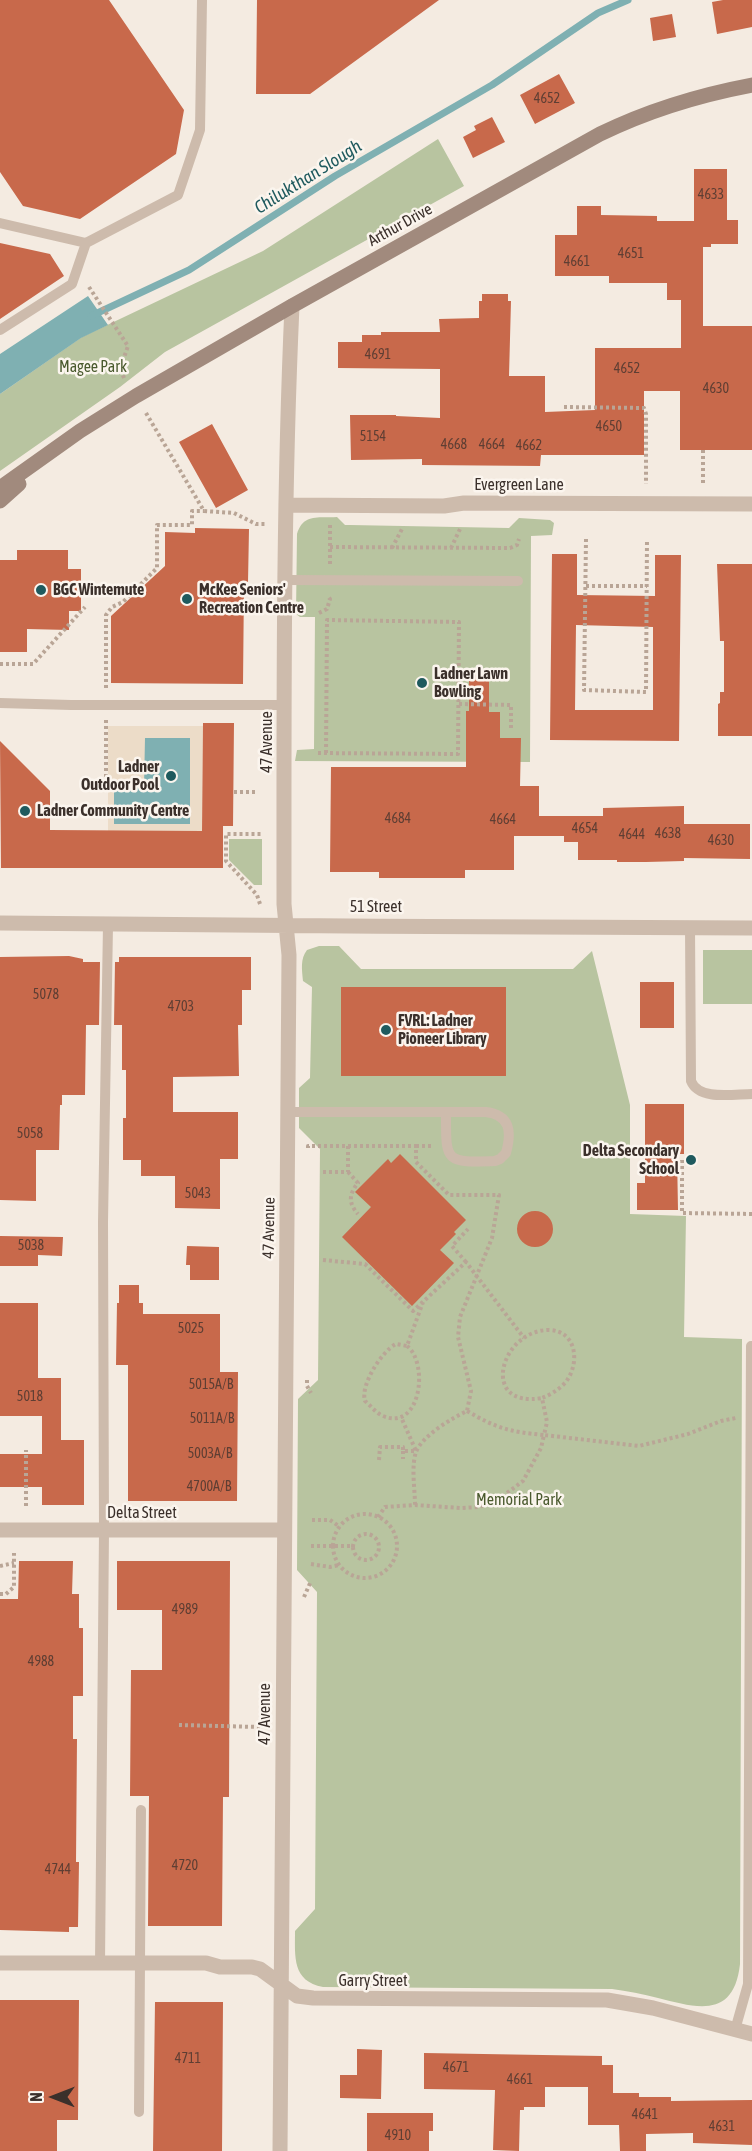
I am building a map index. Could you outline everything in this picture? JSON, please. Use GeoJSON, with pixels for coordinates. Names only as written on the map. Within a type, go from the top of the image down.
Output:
{"type":"FeatureCollection","features":[{"type":"Feature","properties":{"kind":"main road","name":"Arthur Drive"},"geometry":{"type":"LineString","coordinates":[[0,488],[80,431],[135,396],[615,127],[670,105],[752,85]]}},
{"type":"Feature","properties":{"kind":"main road","name":"Arthur Drive"},"geometry":{"type":"LineString","coordinates":[[0,501],[80,431]]}},
{"type":"Feature","properties":{"kind":"street","name":"47 Avenue"},"geometry":{"type":"LineString","coordinates":[[279,2151],[289,955],[284,904],[286,430],[292,306]]}},
{"type":"Feature","properties":{"kind":"street","name":"Evergreen Lane"},"geometry":{"type":"LineString","coordinates":[[286,505],[752,504]]}},
{"type":"Feature","properties":{"kind":"street","name":"51 Street"},"geometry":{"type":"LineString","coordinates":[[0,923],[752,928]]}},
{"type":"Feature","properties":{"kind":"street","name":"Delta Street"},"geometry":{"type":"LineString","coordinates":[[0,1530],[284,1530]]}},
{"type":"Feature","properties":{"kind":"street","name":"Garry Street"},"geometry":{"type":"LineString","coordinates":[[0,1962],[206,1963],[220,1967],[252,1967],[260,1969],[297,1996],[313,1998],[607,2000],[653,2007],[752,2034]]}},
{"type":"Feature","properties":{"kind":"lane"},"geometry":{"type":"LineString","coordinates":[[0,223],[86,243],[178,195],[200,130],[202,0]]}},
{"type":"Feature","properties":{"kind":"lane"},"geometry":{"type":"LineString","coordinates":[[0,330],[72,284],[86,243]]}},
{"type":"Feature","properties":{"kind":"lane"},"geometry":{"type":"LineString","coordinates":[[286,580],[518,581]]}},
{"type":"Feature","properties":{"kind":"lane"},"geometry":{"type":"LineString","coordinates":[[0,703],[285,705]]}},
{"type":"Feature","properties":{"kind":"lane"},"geometry":{"type":"LineString","coordinates":[[100,1963],[105,1531],[103,1222],[106,1152],[108,925]]}},
{"type":"Feature","properties":{"kind":"lane"},"geometry":{"type":"LineString","coordinates":[[690,927],[691,1081],[694,1088],[703,1093],[752,1094]]}},
{"type":"Feature","properties":{"kind":"lane"},"geometry":{"type":"LineString","coordinates":[[288,1112],[486,1112],[503,1117],[508,1128],[507,1153],[495,1161],[459,1161],[453,1158],[446,1146],[446,1113]]}},
{"type":"Feature","properties":{"kind":"lane"},"geometry":{"type":"LineString","coordinates":[[735,2030],[748,1984],[751,1346]]}},
{"type":"Feature","properties":{"kind":"lane"},"geometry":{"type":"LineString","coordinates":[[139,2112],[141,1810]]}},
{"type":"Feature","properties":{"kind":"path"},"geometry":{"type":"LineString","coordinates":[[86,283],[128,346],[120,369],[125,380]]}},
{"type":"Feature","properties":{"kind":"path"},"geometry":{"type":"LineString","coordinates":[[564,407],[644,408],[646,414],[646,484]]}},
{"type":"Feature","properties":{"kind":"path"},"geometry":{"type":"LineString","coordinates":[[146,412],[204,511]]}},
{"type":"Feature","properties":{"kind":"path"},"geometry":{"type":"LineString","coordinates":[[703,450],[703,483]]}},
{"type":"Feature","properties":{"kind":"path"},"geometry":{"type":"LineString","coordinates":[[106,688],[106,615],[112,607],[123,602],[157,568],[157,525],[192,525],[192,511],[234,513],[255,524],[266,524]]}},
{"type":"Feature","properties":{"kind":"path"},"geometry":{"type":"LineString","coordinates":[[327,565],[330,562],[330,521]]}},
{"type":"Feature","properties":{"kind":"path"},"geometry":{"type":"LineString","coordinates":[[392,548],[402,529]]}},
{"type":"Feature","properties":{"kind":"path"},"geometry":{"type":"LineString","coordinates":[[451,548],[460,530]]}},
{"type":"Feature","properties":{"kind":"path"},"geometry":{"type":"LineString","coordinates":[[330,547],[510,548],[517,545],[519,539]]}},
{"type":"Feature","properties":{"kind":"path"},"geometry":{"type":"LineString","coordinates":[[586,539],[585,690],[646,692],[647,540]]}},
{"type":"Feature","properties":{"kind":"path"},"geometry":{"type":"LineString","coordinates":[[586,586],[647,586]]}},
{"type":"Feature","properties":{"kind":"path"},"geometry":{"type":"LineString","coordinates":[[319,613],[329,605],[330,599],[326,596]]}},
{"type":"Feature","properties":{"kind":"path"},"geometry":{"type":"LineString","coordinates":[[0,664],[33,664],[85,607]]}},
{"type":"Feature","properties":{"kind":"path"},"geometry":{"type":"LineString","coordinates":[[318,753],[458,754],[459,622],[327,620],[326,753]]}},
{"type":"Feature","properties":{"kind":"path"},"geometry":{"type":"LineString","coordinates":[[459,704],[511,705],[511,730]]}},
{"type":"Feature","properties":{"kind":"path"},"geometry":{"type":"LineString","coordinates":[[106,716],[106,792]]}},
{"type":"Feature","properties":{"kind":"path"},"geometry":{"type":"LineString","coordinates":[[234,792],[257,792]]}},
{"type":"Feature","properties":{"kind":"path"},"geometry":{"type":"LineString","coordinates":[[260,904],[257,895],[226,861],[226,834],[262,834]]}},
{"type":"Feature","properties":{"kind":"path"},"geometry":{"type":"LineString","coordinates":[[308,1157],[308,1146],[433,1146]]}},
{"type":"Feature","properties":{"kind":"path"},"geometry":{"type":"LineString","coordinates":[[348,1146],[348,1172],[358,1183],[352,1190],[350,1199],[358,1214]]}},
{"type":"Feature","properties":{"kind":"path"},"geometry":{"type":"LineString","coordinates":[[403,1451],[416,1451],[437,1430],[467,1411],[471,1391],[458,1337],[460,1317],[492,1238],[499,1194],[449,1195],[416,1162],[416,1146]]}},
{"type":"Feature","properties":{"kind":"path"},"geometry":{"type":"LineString","coordinates":[[682,1160],[682,1213],[752,1214]]}},
{"type":"Feature","properties":{"kind":"path"},"geometry":{"type":"LineString","coordinates":[[323,1172],[348,1172]]}},
{"type":"Feature","properties":{"kind":"path"},"geometry":{"type":"LineString","coordinates":[[468,1229],[452,1246],[477,1275],[524,1338]]}},
{"type":"Feature","properties":{"kind":"path"},"geometry":{"type":"LineString","coordinates":[[322,1260],[365,1264],[413,1311],[466,1262]]}},
{"type":"Feature","properties":{"kind":"path"},"geometry":{"type":"LineString","coordinates":[[407,1346],[423,1301]]}},
{"type":"Feature","properties":{"kind":"path"},"geometry":{"type":"LineString","coordinates":[[540,1331],[555,1331],[567,1337],[574,1349],[573,1367],[569,1376],[557,1390],[542,1398],[525,1400],[518,1398],[507,1390],[502,1371],[512,1349],[524,1338],[540,1331]]}},
{"type":"Feature","properties":{"kind":"path"},"geometry":{"type":"LineString","coordinates":[[396,1344],[407,1346],[415,1354],[419,1388],[413,1407],[401,1417],[388,1418],[377,1413],[365,1401],[364,1388],[366,1381],[387,1350],[396,1344]]}},
{"type":"Feature","properties":{"kind":"path"},"geometry":{"type":"LineString","coordinates":[[307,1380],[311,1393]]}},
{"type":"Feature","properties":{"kind":"path"},"geometry":{"type":"LineString","coordinates":[[378,1517],[385,1507],[414,1504],[479,1507],[499,1499],[523,1481],[541,1448],[547,1422],[542,1398]]}},
{"type":"Feature","properties":{"kind":"path"},"geometry":{"type":"LineString","coordinates":[[467,1411],[499,1428],[514,1432],[639,1446],[688,1434],[721,1421],[752,1415]]}},
{"type":"Feature","properties":{"kind":"path"},"geometry":{"type":"LineString","coordinates":[[401,1417],[416,1451],[414,1504]]}},
{"type":"Feature","properties":{"kind":"path"},"geometry":{"type":"LineString","coordinates":[[379,1460],[380,1447],[403,1447],[403,1459]]}},
{"type":"Feature","properties":{"kind":"path"},"geometry":{"type":"LineString","coordinates":[[26,1506],[27,1450]]}},
{"type":"Feature","properties":{"kind":"path"},"geometry":{"type":"LineString","coordinates":[[357,1515],[378,1517],[387,1523],[393,1532],[396,1553],[392,1563],[385,1571],[366,1578],[347,1572],[339,1565],[333,1546],[340,1527],[357,1515]]}},
{"type":"Feature","properties":{"kind":"path"},"geometry":{"type":"LineString","coordinates":[[312,1520],[330,1520],[340,1527]]}},
{"type":"Feature","properties":{"kind":"path"},"geometry":{"type":"LineString","coordinates":[[366,1534],[375,1537],[379,1545],[377,1554],[370,1560],[357,1557],[352,1546],[358,1536],[366,1534]]}},
{"type":"Feature","properties":{"kind":"path"},"geometry":{"type":"LineString","coordinates":[[311,1546],[352,1546]]}},
{"type":"Feature","properties":{"kind":"path"},"geometry":{"type":"LineString","coordinates":[[0,1594],[6,1594],[14,1587],[14,1553]]}},
{"type":"Feature","properties":{"kind":"path"},"geometry":{"type":"LineString","coordinates":[[0,1566],[14,1563]]}},
{"type":"Feature","properties":{"kind":"path"},"geometry":{"type":"LineString","coordinates":[[311,1564],[330,1568],[339,1565]]}},
{"type":"Feature","properties":{"kind":"path"},"geometry":{"type":"LineString","coordinates":[[304,1603],[304,1594],[311,1581]]}},
{"type":"Feature","properties":{"kind":"path"},"geometry":{"type":"LineString","coordinates":[[179,1725],[260,1726]]}},
{"type":"Feature","properties":{"kind":"green space","name":"Magee Park"},"geometry":{"type":"Polygon","coordinates":[[[438,139],[464,186],[165,352],[120,387],[0,471],[0,394],[82,337],[263,251],[438,139]]]}},
{"type":"Feature","properties":{"kind":"green space","name":"Ladner Lawn Bowling"},"geometry":{"type":"Polygon","coordinates":[[[337,517],[345,525],[509,528],[519,518],[550,520],[554,523],[552,535],[531,536],[530,762],[295,761],[297,750],[314,749],[315,617],[300,617],[296,614],[297,534],[303,523],[312,518],[337,517]]]}},
{"type":"Feature","properties":{"kind":"green space"},"geometry":{"type":"Polygon","coordinates":[[[229,839],[262,839],[262,885],[254,885],[229,860],[229,839]]]}},
{"type":"Feature","properties":{"kind":"green space","name":"Memorial Park"},"geometry":{"type":"Polygon","coordinates":[[[319,946],[339,946],[361,969],[573,969],[592,951],[630,1105],[630,1214],[686,1216],[684,1337],[742,1339],[740,1964],[736,1982],[730,1994],[722,2002],[700,2006],[686,2005],[612,1989],[323,1987],[306,1979],[297,1967],[295,1931],[315,1909],[317,1592],[297,1570],[298,1399],[318,1380],[320,1149],[299,1128],[299,1088],[310,1078],[312,987],[303,981],[302,961],[307,950],[319,946]]]}},
{"type":"Feature","properties":{"kind":"green space"},"geometry":{"type":"Polygon","coordinates":[[[703,950],[752,950],[752,1004],[703,1004],[703,950]]]}},
{"type":"Feature","properties":{"kind":"shaded area","name":"Ladner Outdoor Pool"},"geometry":{"type":"Polygon","coordinates":[[[108,726],[203,726],[202,831],[108,831],[108,726]],[[114,788],[114,823],[144,788],[114,788]]]}},
{"type":"Feature","properties":{"kind":"water"},"geometry":{"type":"Polygon","coordinates":[[[88,296],[108,325],[81,338],[0,394],[0,354],[88,296]]]}},
{"type":"Feature","properties":{"kind":"water"},"geometry":{"type":"Polygon","coordinates":[[[145,738],[190,738],[190,824],[114,824],[114,788],[144,787],[145,738]]]}},
{"type":"Feature","properties":{"kind":"building"},"geometry":{"type":"Polygon","coordinates":[[[0,0],[109,0],[184,110],[176,154],[80,219],[23,206],[0,172],[0,0]]]}},
{"type":"Feature","properties":{"kind":"building"},"geometry":{"type":"Polygon","coordinates":[[[257,0],[439,0],[310,94],[256,94],[257,0]]]}},
{"type":"Feature","properties":{"kind":"building"},"geometry":{"type":"Polygon","coordinates":[[[752,0],[752,27],[717,34],[712,2],[752,0]]]}},
{"type":"Feature","properties":{"kind":"building"},"geometry":{"type":"Polygon","coordinates":[[[672,14],[676,37],[653,41],[650,18],[672,14]]]}},
{"type":"Feature","properties":{"kind":"building"},"geometry":{"type":"Polygon","coordinates":[[[559,74],[575,103],[535,124],[520,95],[559,74]]]}},
{"type":"Feature","properties":{"kind":"building"},"geometry":{"type":"Polygon","coordinates":[[[492,117],[505,142],[473,158],[463,137],[476,130],[474,126],[492,117]]]}},
{"type":"Feature","properties":{"kind":"building"},"geometry":{"type":"Polygon","coordinates":[[[694,169],[727,169],[727,220],[738,220],[738,244],[711,244],[711,247],[703,247],[703,326],[752,326],[752,450],[680,450],[680,391],[644,391],[644,455],[541,455],[540,466],[422,465],[422,459],[351,460],[350,415],[440,418],[440,369],[338,368],[338,342],[362,342],[362,335],[381,335],[381,332],[440,332],[439,319],[479,318],[479,301],[482,301],[482,294],[508,294],[508,301],[511,301],[509,376],[545,376],[545,412],[595,410],[595,348],[681,348],[681,300],[667,300],[667,283],[609,283],[609,276],[555,276],[555,235],[577,235],[577,206],[601,206],[601,215],[657,216],[657,221],[694,221],[694,169]]]}},
{"type":"Feature","properties":{"kind":"building"},"geometry":{"type":"Polygon","coordinates":[[[0,243],[50,254],[64,276],[0,319],[0,243]]]}},
{"type":"Feature","properties":{"kind":"building"},"geometry":{"type":"Polygon","coordinates":[[[212,424],[248,490],[216,508],[179,442],[212,424]]]}},
{"type":"Feature","properties":{"kind":"building","name":"McKee Seniors' Recreation Centre"},"geometry":{"type":"Polygon","coordinates":[[[195,528],[249,529],[248,582],[244,582],[243,684],[111,683],[111,616],[165,566],[165,532],[195,533],[195,528]]]}},
{"type":"Feature","properties":{"kind":"building","name":"BGC Wintemute"},"geometry":{"type":"Polygon","coordinates":[[[17,550],[68,550],[68,569],[81,569],[81,611],[69,611],[69,630],[27,629],[27,652],[0,652],[0,560],[17,560],[17,550]]]}},
{"type":"Feature","properties":{"kind":"building"},"geometry":{"type":"Polygon","coordinates":[[[552,554],[577,554],[577,595],[655,596],[655,555],[681,555],[679,741],[550,740],[552,554]],[[576,625],[575,710],[653,710],[653,627],[576,625]]]}},
{"type":"Feature","properties":{"kind":"building"},"geometry":{"type":"Polygon","coordinates":[[[717,564],[752,564],[752,736],[718,736],[718,704],[720,703],[720,692],[724,692],[724,641],[720,641],[717,564]]]}},
{"type":"Feature","properties":{"kind":"building"},"geometry":{"type":"Polygon","coordinates":[[[469,674],[489,674],[489,712],[500,712],[500,738],[521,738],[520,786],[539,786],[539,816],[603,816],[603,808],[684,806],[684,824],[750,824],[750,859],[684,858],[684,861],[646,862],[578,860],[578,842],[564,842],[564,836],[514,836],[514,870],[465,870],[465,878],[379,878],[379,872],[330,872],[331,767],[466,767],[466,711],[469,711],[469,674]]]}},
{"type":"Feature","properties":{"kind":"building","name":"Ladner Community Centre"},"geometry":{"type":"Polygon","coordinates":[[[203,723],[234,723],[233,826],[223,826],[223,868],[1,868],[0,741],[50,791],[50,830],[202,831],[203,723]]]}},
{"type":"Feature","properties":{"kind":"building"},"geometry":{"type":"Polygon","coordinates":[[[69,956],[83,959],[83,962],[100,962],[99,1025],[86,1025],[85,1095],[62,1095],[59,1150],[36,1150],[36,1201],[0,1200],[0,957],[69,956]]]}},
{"type":"Feature","properties":{"kind":"building"},"geometry":{"type":"Polygon","coordinates":[[[119,957],[251,957],[251,990],[242,990],[242,1025],[238,1025],[239,1076],[173,1077],[173,1112],[238,1112],[238,1159],[220,1159],[220,1209],[175,1208],[175,1176],[141,1176],[141,1160],[123,1160],[126,1070],[122,1070],[122,1025],[114,1025],[115,962],[119,962],[119,957]]]}},
{"type":"Feature","properties":{"kind":"building"},"geometry":{"type":"Polygon","coordinates":[[[640,982],[674,982],[674,1028],[640,1028],[640,982]]]}},
{"type":"Feature","properties":{"kind":"building"},"geometry":{"type":"Polygon","coordinates":[[[341,987],[506,987],[506,1076],[341,1076],[341,987]]]}},
{"type":"Feature","properties":{"kind":"building"},"geometry":{"type":"Polygon","coordinates":[[[645,1104],[684,1104],[684,1154],[677,1154],[678,1210],[637,1210],[637,1183],[645,1183],[645,1104]]]}},
{"type":"Feature","properties":{"kind":"building"},"geometry":{"type":"Polygon","coordinates":[[[400,1154],[466,1220],[440,1250],[454,1263],[412,1306],[342,1237],[371,1207],[355,1192],[388,1159],[391,1163],[400,1154]]]}},
{"type":"Feature","properties":{"kind":"building"},"geometry":{"type":"Polygon","coordinates":[[[535,1211],[548,1216],[553,1229],[548,1242],[535,1247],[522,1242],[517,1229],[522,1216],[535,1211]]]}},
{"type":"Feature","properties":{"kind":"building"},"geometry":{"type":"Polygon","coordinates":[[[0,1236],[63,1237],[62,1256],[38,1255],[38,1266],[0,1266],[0,1236]]]}},
{"type":"Feature","properties":{"kind":"building"},"geometry":{"type":"Polygon","coordinates":[[[187,1246],[219,1247],[219,1280],[190,1280],[190,1265],[186,1265],[187,1246]]]}},
{"type":"Feature","properties":{"kind":"building"},"geometry":{"type":"Polygon","coordinates":[[[119,1285],[139,1285],[139,1303],[143,1303],[143,1314],[220,1314],[220,1372],[238,1372],[237,1501],[128,1501],[128,1365],[116,1365],[119,1285]]]}},
{"type":"Feature","properties":{"kind":"building"},"geometry":{"type":"Polygon","coordinates":[[[0,1303],[38,1303],[38,1378],[61,1378],[61,1440],[84,1440],[84,1505],[42,1505],[42,1487],[0,1487],[0,1454],[42,1454],[42,1416],[0,1416],[0,1303]]]}},
{"type":"Feature","properties":{"kind":"building"},"geometry":{"type":"Polygon","coordinates":[[[19,1561],[73,1561],[72,1594],[79,1594],[79,1628],[83,1628],[83,1696],[73,1696],[73,1739],[77,1739],[78,1927],[69,1927],[69,1932],[0,1930],[0,1599],[18,1599],[19,1561]]]}},
{"type":"Feature","properties":{"kind":"building"},"geometry":{"type":"Polygon","coordinates":[[[117,1561],[230,1561],[229,1797],[223,1797],[222,1926],[148,1926],[149,1796],[130,1796],[131,1670],[162,1670],[162,1610],[117,1610],[117,1561]]]}},
{"type":"Feature","properties":{"kind":"building"},"geometry":{"type":"Polygon","coordinates":[[[0,2000],[79,2000],[78,2120],[57,2120],[57,2151],[0,2151],[0,2000]]]}},
{"type":"Feature","properties":{"kind":"building"},"geometry":{"type":"Polygon","coordinates":[[[155,2002],[223,2002],[222,2151],[153,2151],[155,2002]]]}},
{"type":"Feature","properties":{"kind":"building"},"geometry":{"type":"Polygon","coordinates":[[[357,2049],[382,2050],[381,2099],[340,2098],[340,2075],[357,2075],[357,2049]]]}},
{"type":"Feature","properties":{"kind":"building"},"geometry":{"type":"Polygon","coordinates":[[[424,2053],[602,2056],[602,2065],[613,2065],[613,2093],[639,2093],[639,2097],[671,2097],[671,2101],[752,2100],[752,2145],[693,2143],[693,2133],[646,2134],[646,2151],[620,2151],[619,2125],[588,2125],[588,2087],[545,2087],[545,2107],[524,2107],[524,2110],[520,2110],[519,2151],[493,2150],[495,2090],[424,2089],[424,2053]]]}},
{"type":"Feature","properties":{"kind":"building"},"geometry":{"type":"Polygon","coordinates":[[[367,2113],[433,2113],[433,2131],[429,2131],[429,2151],[367,2151],[367,2113]]]}},
{"type":"Feature","properties":{"kind":"waterway","name":"Chilukthan Slough"},"geometry":{"type":"LineString","coordinates":[[91,316],[189,270],[335,176],[492,85],[598,13],[628,0]]}},
{"type":"Feature","properties":{"kind":"place","name":"BGC Wintemute"},"geometry":{"type":"Point","coordinates":[41,590]}},
{"type":"Feature","properties":{"kind":"place","name":"McKee Seniors' Recreation Centre"},"geometry":{"type":"Point","coordinates":[187,599]}},
{"type":"Feature","properties":{"kind":"place","name":"Ladner Lawn Bowling"},"geometry":{"type":"Point","coordinates":[422,683]}},
{"type":"Feature","properties":{"kind":"place","name":"Ladner Outdoor Pool"},"geometry":{"type":"Point","coordinates":[171,776]}},
{"type":"Feature","properties":{"kind":"place","name":"Ladner Community Centre"},"geometry":{"type":"Point","coordinates":[25,811]}},
{"type":"Feature","properties":{"kind":"place","name":"FVRL: Ladner Pioneer Library"},"geometry":{"type":"Point","coordinates":[386,1030]}},
{"type":"Feature","properties":{"kind":"place","name":"Delta Secondary School"},"geometry":{"type":"Point","coordinates":[691,1160]}}]}
